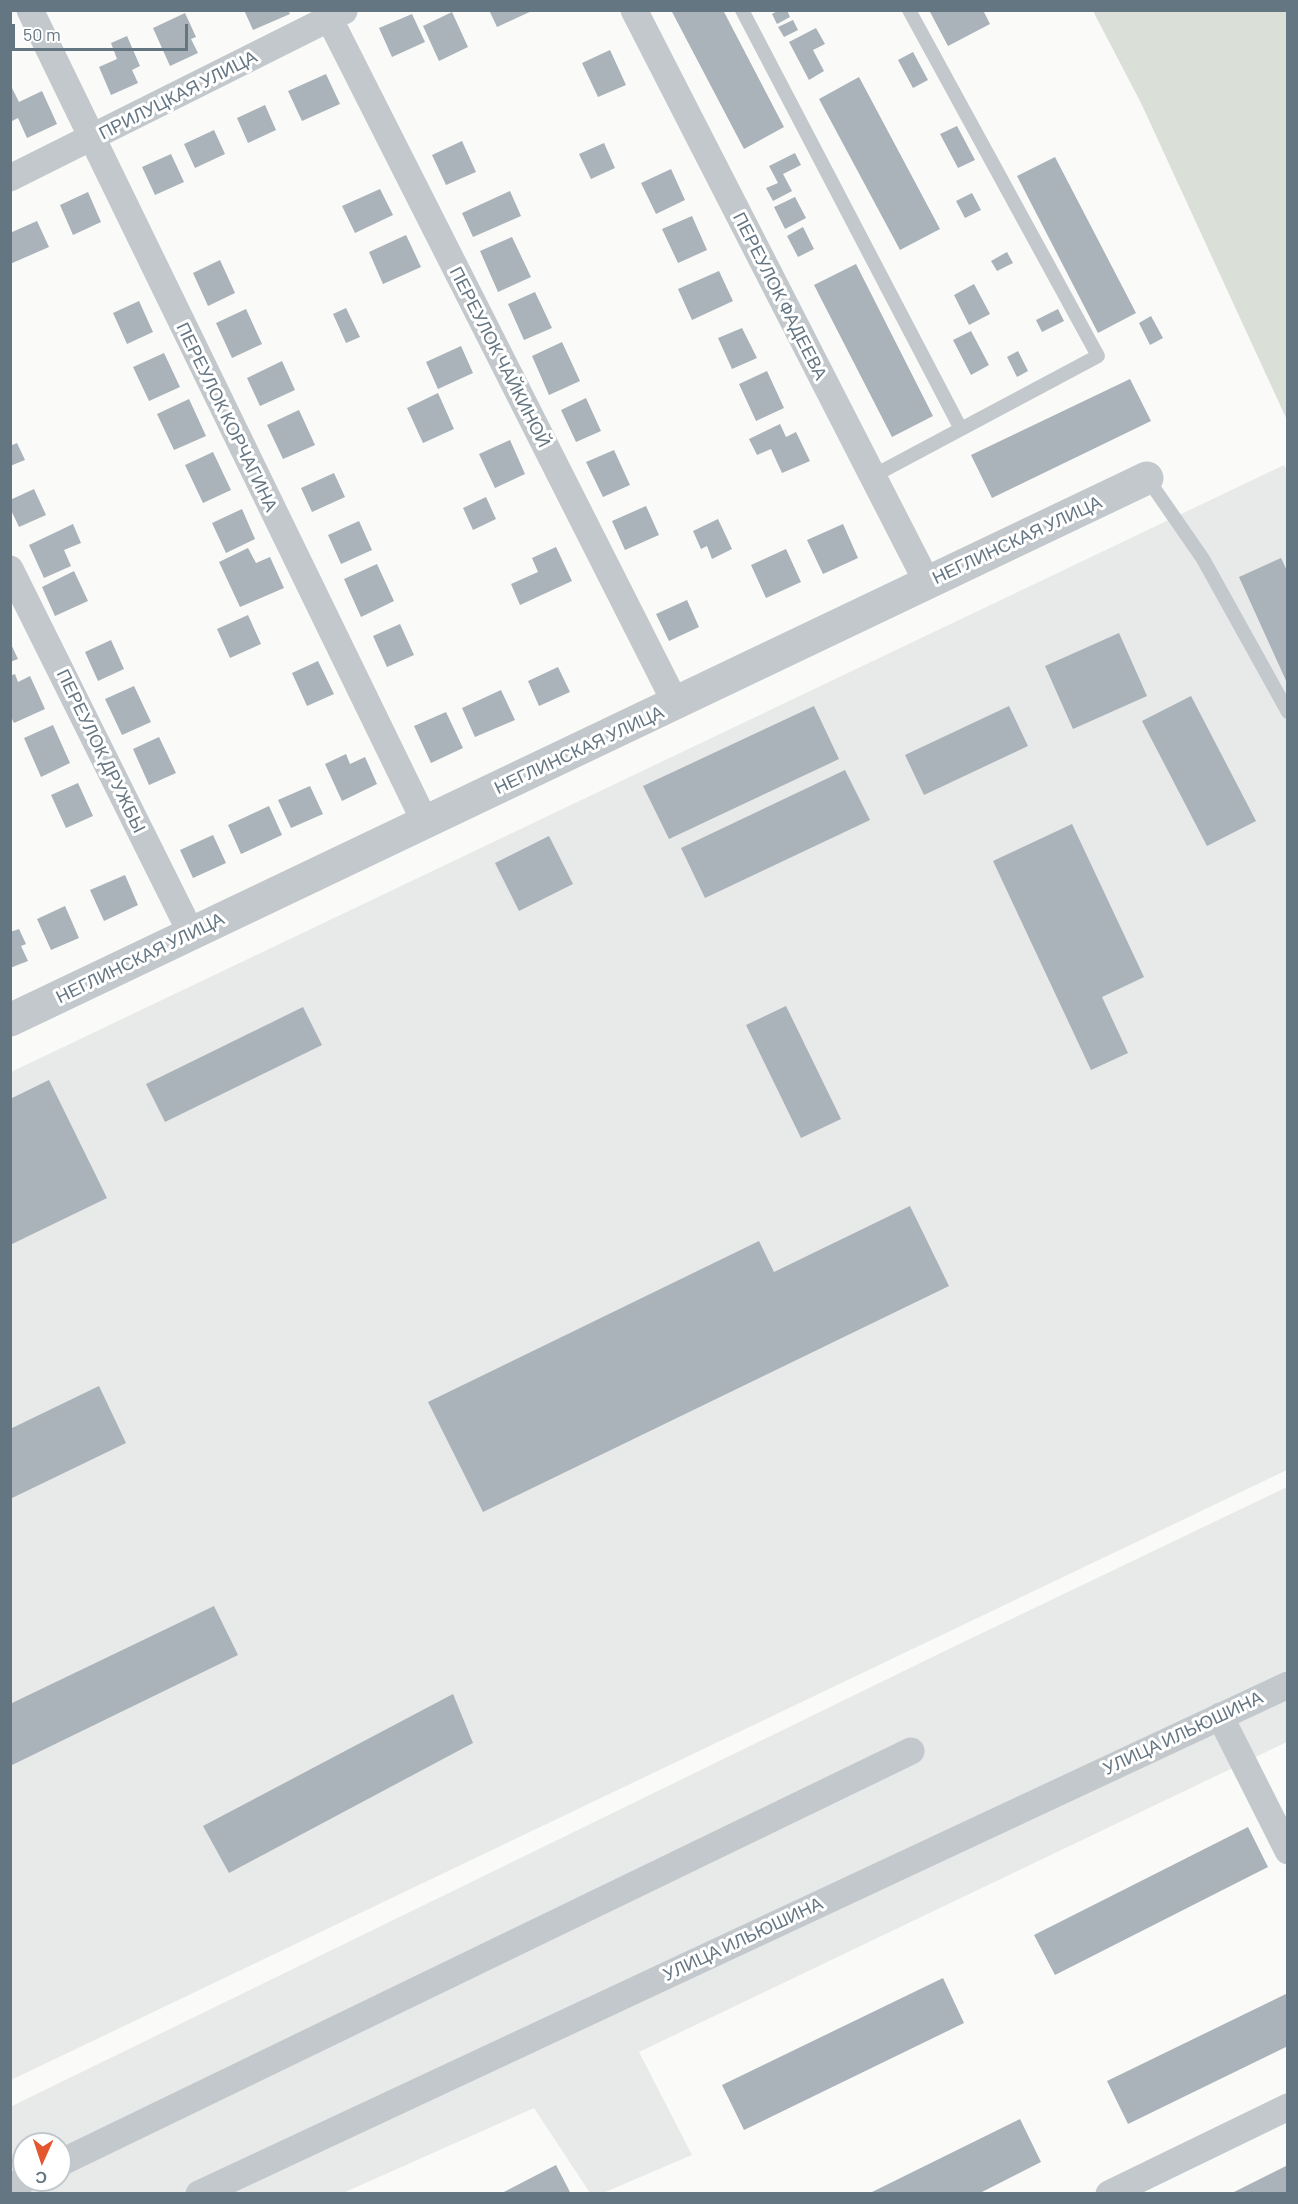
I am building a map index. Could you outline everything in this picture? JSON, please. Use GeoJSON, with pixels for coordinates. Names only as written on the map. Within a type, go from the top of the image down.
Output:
{"type":"FeatureCollection","features":[{"type":"Feature","properties":{"kind":"street","name":"ПЕРЕУЛОК КОРЧАГИНА"},"geometry":{"type":"LineString","coordinates":[[30,10],[425,822]]}},
{"type":"Feature","properties":{"kind":"street","name":"ПЕРЕУЛОК ФАДЕЕВА"},"geometry":{"type":"LineString","coordinates":[[634,10],[927,582]]}},
{"type":"Feature","properties":{"kind":"street","name":"ПРИЛУЦКАЯ УЛИЦА"},"geometry":{"type":"LineString","coordinates":[[10,178],[91,139],[333,13]]}},
{"type":"Feature","properties":{"kind":"street","name":"ПЕРЕУЛОК ЧАЙКИНОЙ"},"geometry":{"type":"LineString","coordinates":[[333,13],[676,704]]}},
{"type":"Feature","properties":{"kind":"street","name":"НЕГЛИНСКАЯ УЛИЦА"},"geometry":{"type":"LineString","coordinates":[[10,1020],[1147,478]]}},
{"type":"Feature","properties":{"kind":"street","name":"ПЕРЕУЛОК ДРУЖБЫ"},"geometry":{"type":"LineString","coordinates":[[10,569],[191,933]]}},
{"type":"Feature","properties":{"kind":"street","name":"УЛИЦА ИЛЬЮШИНА"},"geometry":{"type":"LineString","coordinates":[[199,2193],[1287,1685]]}},
{"type":"Feature","properties":{"kind":"street"},"geometry":{"type":"LineString","coordinates":[[1220,1716],[1287,1851]]}},
{"type":"Feature","properties":{"kind":"street"},"geometry":{"type":"LineString","coordinates":[[72,2157],[911,1751]]}},
{"type":"Feature","properties":{"kind":"street"},"geometry":{"type":"LineString","coordinates":[[1109,2193],[1287,2107]]}},
{"type":"Feature","properties":{"kind":"lane"},"geometry":{"type":"LineString","coordinates":[[742,10],[961,429]]}},
{"type":"Feature","properties":{"kind":"lane"},"geometry":{"type":"LineString","coordinates":[[873,476],[1098,356],[909,10]]}},
{"type":"Feature","properties":{"kind":"lane"},"geometry":{"type":"LineString","coordinates":[[1147,478],[1203,559],[1287,712]]}},
{"type":"Feature","properties":{"kind":"shaded area"},"geometry":{"type":"Polygon","coordinates":[[[1093,11],[1287,11],[1287,420],[1141,103],[1093,11]]]}},
{"type":"Feature","properties":{"kind":"shaded area"},"geometry":{"type":"Polygon","coordinates":[[[1284,465],[1288,473],[1287,1470],[11,2080],[11,1072],[1284,465]]]}},
{"type":"Feature","properties":{"kind":"shaded area"},"geometry":{"type":"Polygon","coordinates":[[[1287,1487],[1287,1742],[639,2052],[692,2155],[603,2193],[590,2193],[534,2108],[343,2193],[19,2193],[72,2192],[72,2132],[12,2132],[12,2182],[10,2107],[953,1647],[1287,1487]]]}},
{"type":"Feature","properties":{"kind":"building"},"geometry":{"type":"Polygon","coordinates":[[[244,10],[288,10],[290,14],[253,30],[244,10]]]}},
{"type":"Feature","properties":{"kind":"building"},"geometry":{"type":"Polygon","coordinates":[[[489,10],[534,10],[497,27],[489,10]]]}},
{"type":"Feature","properties":{"kind":"building"},"geometry":{"type":"Polygon","coordinates":[[[671,10],[723,10],[784,127],[744,149],[671,10]]]}},
{"type":"Feature","properties":{"kind":"building"},"geometry":{"type":"Polygon","coordinates":[[[779,10],[787,10],[790,17],[777,24],[772,14],[779,10]]]}},
{"type":"Feature","properties":{"kind":"building"},"geometry":{"type":"Polygon","coordinates":[[[929,10],[983,10],[990,24],[948,46],[929,10]]]}},
{"type":"Feature","properties":{"kind":"building"},"geometry":{"type":"Polygon","coordinates":[[[452,12],[468,47],[439,61],[423,26],[452,12]]]}},
{"type":"Feature","properties":{"kind":"building"},"geometry":{"type":"Polygon","coordinates":[[[185,13],[196,37],[191,39],[198,53],[170,66],[153,28],[185,13]]]}},
{"type":"Feature","properties":{"kind":"building"},"geometry":{"type":"Polygon","coordinates":[[[412,14],[425,42],[392,57],[379,28],[412,14]]]}},
{"type":"Feature","properties":{"kind":"building"},"geometry":{"type":"Polygon","coordinates":[[[793,20],[798,30],[784,37],[778,27],[793,20]]]}},
{"type":"Feature","properties":{"kind":"building"},"geometry":{"type":"Polygon","coordinates":[[[816,28],[825,44],[813,50],[824,71],[809,80],[789,42],[816,28]]]}},
{"type":"Feature","properties":{"kind":"building"},"geometry":{"type":"Polygon","coordinates":[[[127,36],[140,66],[132,70],[138,83],[111,95],[99,67],[117,59],[111,43],[127,36]]]}},
{"type":"Feature","properties":{"kind":"building"},"geometry":{"type":"Polygon","coordinates":[[[610,50],[626,85],[598,97],[582,63],[610,50]]]}},
{"type":"Feature","properties":{"kind":"building"},"geometry":{"type":"Polygon","coordinates":[[[913,52],[928,80],[913,88],[898,60],[913,52]]]}},
{"type":"Feature","properties":{"kind":"building"},"geometry":{"type":"Polygon","coordinates":[[[326,74],[340,104],[302,121],[288,91],[326,74]]]}},
{"type":"Feature","properties":{"kind":"building"},"geometry":{"type":"Polygon","coordinates":[[[859,77],[940,229],[900,250],[819,99],[859,77]]]}},
{"type":"Feature","properties":{"kind":"building"},"geometry":{"type":"Polygon","coordinates":[[[12,88],[19,102],[42,91],[57,124],[27,138],[18,118],[10,122],[10,89],[12,88]]]}},
{"type":"Feature","properties":{"kind":"building"},"geometry":{"type":"Polygon","coordinates":[[[265,105],[276,130],[248,143],[237,118],[265,105]]]}},
{"type":"Feature","properties":{"kind":"building"},"geometry":{"type":"Polygon","coordinates":[[[957,126],[975,160],[958,168],[940,134],[957,126]]]}},
{"type":"Feature","properties":{"kind":"building"},"geometry":{"type":"Polygon","coordinates":[[[214,130],[225,154],[195,168],[184,144],[214,130]]]}},
{"type":"Feature","properties":{"kind":"building"},"geometry":{"type":"Polygon","coordinates":[[[462,141],[476,172],[446,185],[432,155],[462,141]]]}},
{"type":"Feature","properties":{"kind":"building"},"geometry":{"type":"Polygon","coordinates":[[[604,143],[615,168],[591,179],[579,154],[604,143]]]}},
{"type":"Feature","properties":{"kind":"building"},"geometry":{"type":"Polygon","coordinates":[[[795,153],[801,165],[783,174],[792,191],[773,201],[766,188],[778,183],[769,166],[795,153]]]}},
{"type":"Feature","properties":{"kind":"building"},"geometry":{"type":"Polygon","coordinates":[[[171,154],[184,182],[155,195],[142,167],[171,154]]]}},
{"type":"Feature","properties":{"kind":"building"},"geometry":{"type":"Polygon","coordinates":[[[1055,157],[1136,313],[1098,333],[1017,176],[1055,157]]]}},
{"type":"Feature","properties":{"kind":"building"},"geometry":{"type":"Polygon","coordinates":[[[671,169],[685,200],[656,214],[641,183],[671,169]]]}},
{"type":"Feature","properties":{"kind":"building"},"geometry":{"type":"Polygon","coordinates":[[[380,189],[393,215],[355,233],[342,206],[380,189]]]}},
{"type":"Feature","properties":{"kind":"building"},"geometry":{"type":"Polygon","coordinates":[[[510,191],[521,216],[473,237],[462,213],[510,191]]]}},
{"type":"Feature","properties":{"kind":"building"},"geometry":{"type":"Polygon","coordinates":[[[88,192],[101,222],[73,235],[60,205],[88,192]]]}},
{"type":"Feature","properties":{"kind":"building"},"geometry":{"type":"Polygon","coordinates":[[[972,193],[981,210],[965,218],[956,201],[972,193]]]}},
{"type":"Feature","properties":{"kind":"building"},"geometry":{"type":"Polygon","coordinates":[[[795,197],[806,218],[785,229],[774,207],[795,197]]]}},
{"type":"Feature","properties":{"kind":"building"},"geometry":{"type":"Polygon","coordinates":[[[692,216],[707,250],[678,263],[662,229],[692,216]]]}},
{"type":"Feature","properties":{"kind":"building"},"geometry":{"type":"Polygon","coordinates":[[[37,221],[49,247],[10,264],[10,233],[37,221]]]}},
{"type":"Feature","properties":{"kind":"building"},"geometry":{"type":"Polygon","coordinates":[[[803,227],[814,249],[798,257],[787,236],[803,227]]]}},
{"type":"Feature","properties":{"kind":"building"},"geometry":{"type":"Polygon","coordinates":[[[406,235],[421,267],[383,284],[369,252],[406,235]]]}},
{"type":"Feature","properties":{"kind":"building"},"geometry":{"type":"Polygon","coordinates":[[[512,237],[531,277],[498,292],[480,251],[512,237]]]}},
{"type":"Feature","properties":{"kind":"building"},"geometry":{"type":"Polygon","coordinates":[[[1007,252],[1013,263],[997,271],[991,261],[1007,252]]]}},
{"type":"Feature","properties":{"kind":"building"},"geometry":{"type":"Polygon","coordinates":[[[220,260],[235,293],[208,306],[193,273],[220,260]]]}},
{"type":"Feature","properties":{"kind":"building"},"geometry":{"type":"Polygon","coordinates":[[[856,264],[933,416],[892,437],[814,285],[856,264]]]}},
{"type":"Feature","properties":{"kind":"building"},"geometry":{"type":"Polygon","coordinates":[[[719,271],[733,301],[692,320],[678,289],[719,271]]]}},
{"type":"Feature","properties":{"kind":"building"},"geometry":{"type":"Polygon","coordinates":[[[974,284],[990,314],[969,325],[954,295],[974,284]]]}},
{"type":"Feature","properties":{"kind":"building"},"geometry":{"type":"Polygon","coordinates":[[[535,292],[552,328],[524,340],[508,304],[535,292]]]}},
{"type":"Feature","properties":{"kind":"building"},"geometry":{"type":"Polygon","coordinates":[[[139,301],[153,332],[127,344],[113,313],[139,301]]]}},
{"type":"Feature","properties":{"kind":"building"},"geometry":{"type":"Polygon","coordinates":[[[346,308],[360,337],[346,343],[333,314],[346,308]]]}},
{"type":"Feature","properties":{"kind":"building"},"geometry":{"type":"Polygon","coordinates":[[[246,309],[262,344],[232,358],[216,323],[246,309]]]}},
{"type":"Feature","properties":{"kind":"building"},"geometry":{"type":"Polygon","coordinates":[[[1058,309],[1064,321],[1042,332],[1036,320],[1058,309]]]}},
{"type":"Feature","properties":{"kind":"building"},"geometry":{"type":"Polygon","coordinates":[[[1151,316],[1163,338],[1150,345],[1139,323],[1151,316]]]}},
{"type":"Feature","properties":{"kind":"building"},"geometry":{"type":"Polygon","coordinates":[[[742,328],[757,358],[732,369],[718,338],[742,328]]]}},
{"type":"Feature","properties":{"kind":"building"},"geometry":{"type":"Polygon","coordinates":[[[971,331],[989,365],[971,375],[953,340],[971,331]]]}},
{"type":"Feature","properties":{"kind":"building"},"geometry":{"type":"Polygon","coordinates":[[[562,342],[580,381],[549,395],[532,356],[562,342]]]}},
{"type":"Feature","properties":{"kind":"building"},"geometry":{"type":"Polygon","coordinates":[[[461,346],[473,373],[438,389],[426,362],[461,346]]]}},
{"type":"Feature","properties":{"kind":"building"},"geometry":{"type":"Polygon","coordinates":[[[1018,351],[1028,371],[1017,377],[1007,357],[1018,351]]]}},
{"type":"Feature","properties":{"kind":"building"},"geometry":{"type":"Polygon","coordinates":[[[164,353],[180,387],[149,401],[133,367],[164,353]]]}},
{"type":"Feature","properties":{"kind":"building"},"geometry":{"type":"Polygon","coordinates":[[[282,361],[295,390],[260,406],[247,378],[282,361]]]}},
{"type":"Feature","properties":{"kind":"building"},"geometry":{"type":"Polygon","coordinates":[[[767,371],[784,408],[756,421],[739,384],[767,371]]]}},
{"type":"Feature","properties":{"kind":"building"},"geometry":{"type":"Polygon","coordinates":[[[1130,379],[1151,421],[992,498],[971,455],[1130,379]]]}},
{"type":"Feature","properties":{"kind":"building"},"geometry":{"type":"Polygon","coordinates":[[[438,393],[454,429],[423,443],[407,408],[438,393]]]}},
{"type":"Feature","properties":{"kind":"building"},"geometry":{"type":"Polygon","coordinates":[[[586,398],[601,431],[576,442],[561,410],[586,398]]]}},
{"type":"Feature","properties":{"kind":"building"},"geometry":{"type":"Polygon","coordinates":[[[189,399],[206,436],[174,450],[157,414],[189,399]]]}},
{"type":"Feature","properties":{"kind":"building"},"geometry":{"type":"Polygon","coordinates":[[[299,410],[315,445],[283,459],[267,425],[299,410]]]}},
{"type":"Feature","properties":{"kind":"building"},"geometry":{"type":"Polygon","coordinates":[[[780,424],[786,437],[796,432],[810,461],[782,473],[771,449],[757,455],[749,439],[780,424]]]}},
{"type":"Feature","properties":{"kind":"building"},"geometry":{"type":"Polygon","coordinates":[[[510,440],[525,474],[495,488],[479,454],[510,440]]]}},
{"type":"Feature","properties":{"kind":"building"},"geometry":{"type":"Polygon","coordinates":[[[17,443],[25,460],[10,466],[10,446],[17,443]]]}},
{"type":"Feature","properties":{"kind":"building"},"geometry":{"type":"Polygon","coordinates":[[[614,450],[630,485],[603,497],[586,462],[614,450]]]}},
{"type":"Feature","properties":{"kind":"building"},"geometry":{"type":"Polygon","coordinates":[[[213,452],[231,490],[203,503],[185,465],[213,452]]]}},
{"type":"Feature","properties":{"kind":"building"},"geometry":{"type":"Polygon","coordinates":[[[334,473],[345,497],[312,512],[301,488],[334,473]]]}},
{"type":"Feature","properties":{"kind":"building"},"geometry":{"type":"Polygon","coordinates":[[[34,489],[46,515],[19,527],[10,508],[10,500],[34,489]]]}},
{"type":"Feature","properties":{"kind":"building"},"geometry":{"type":"Polygon","coordinates":[[[486,497],[496,519],[473,530],[463,508],[486,497]]]}},
{"type":"Feature","properties":{"kind":"building"},"geometry":{"type":"Polygon","coordinates":[[[646,506],[659,535],[625,550],[612,521],[646,506]]]}},
{"type":"Feature","properties":{"kind":"building"},"geometry":{"type":"Polygon","coordinates":[[[242,509],[255,539],[226,553],[212,523],[242,509]]]}},
{"type":"Feature","properties":{"kind":"building"},"geometry":{"type":"Polygon","coordinates":[[[718,519],[732,549],[712,559],[707,546],[701,549],[693,531],[718,519]]]}},
{"type":"Feature","properties":{"kind":"building"},"geometry":{"type":"Polygon","coordinates":[[[359,521],[372,550],[341,564],[328,535],[359,521]]]}},
{"type":"Feature","properties":{"kind":"building"},"geometry":{"type":"Polygon","coordinates":[[[73,524],[81,543],[64,550],[71,566],[44,578],[29,545],[73,524]]]}},
{"type":"Feature","properties":{"kind":"building"},"geometry":{"type":"Polygon","coordinates":[[[843,524],[858,558],[823,574],[807,540],[843,524]]]}},
{"type":"Feature","properties":{"kind":"building"},"geometry":{"type":"Polygon","coordinates":[[[556,547],[572,581],[520,605],[511,584],[538,572],[532,558],[556,547]]]}},
{"type":"Feature","properties":{"kind":"building"},"geometry":{"type":"Polygon","coordinates":[[[248,548],[256,563],[270,557],[284,588],[240,607],[219,562],[248,548]]]}},
{"type":"Feature","properties":{"kind":"building"},"geometry":{"type":"Polygon","coordinates":[[[786,549],[801,582],[766,598],[751,565],[786,549]]]}},
{"type":"Feature","properties":{"kind":"building"},"geometry":{"type":"Polygon","coordinates":[[[1281,558],[1288,573],[1288,685],[1239,577],[1281,558]]]}},
{"type":"Feature","properties":{"kind":"building"},"geometry":{"type":"Polygon","coordinates":[[[377,564],[394,601],[361,617],[344,579],[377,564]]]}},
{"type":"Feature","properties":{"kind":"building"},"geometry":{"type":"Polygon","coordinates":[[[74,571],[88,601],[55,616],[42,587],[74,571]]]}},
{"type":"Feature","properties":{"kind":"building"},"geometry":{"type":"Polygon","coordinates":[[[687,600],[699,627],[669,641],[656,614],[687,600]]]}},
{"type":"Feature","properties":{"kind":"building"},"geometry":{"type":"Polygon","coordinates":[[[248,615],[261,644],[230,658],[217,629],[248,615]]]}},
{"type":"Feature","properties":{"kind":"building"},"geometry":{"type":"Polygon","coordinates":[[[400,624],[414,655],[387,667],[373,636],[400,624]]]}},
{"type":"Feature","properties":{"kind":"building"},"geometry":{"type":"Polygon","coordinates":[[[1119,633],[1147,696],[1073,729],[1045,666],[1119,633]]]}},
{"type":"Feature","properties":{"kind":"building"},"geometry":{"type":"Polygon","coordinates":[[[111,640],[124,669],[98,681],[85,652],[111,640]]]}},
{"type":"Feature","properties":{"kind":"building"},"geometry":{"type":"Polygon","coordinates":[[[10,642],[18,659],[10,662],[10,642]]]}},
{"type":"Feature","properties":{"kind":"building"},"geometry":{"type":"Polygon","coordinates":[[[318,661],[334,694],[307,706],[292,673],[318,661]]]}},
{"type":"Feature","properties":{"kind":"building"},"geometry":{"type":"Polygon","coordinates":[[[558,667],[570,692],[539,706],[528,681],[558,667]]]}},
{"type":"Feature","properties":{"kind":"building"},"geometry":{"type":"Polygon","coordinates":[[[15,674],[18,682],[30,676],[45,709],[14,723],[10,715],[10,676],[15,674]]]}},
{"type":"Feature","properties":{"kind":"building"},"geometry":{"type":"Polygon","coordinates":[[[134,686],[151,722],[122,735],[105,699],[134,686]]]}},
{"type":"Feature","properties":{"kind":"building"},"geometry":{"type":"Polygon","coordinates":[[[501,690],[515,720],[475,737],[462,708],[501,690]]]}},
{"type":"Feature","properties":{"kind":"building"},"geometry":{"type":"Polygon","coordinates":[[[1191,696],[1256,821],[1207,846],[1142,721],[1191,696]]]}},
{"type":"Feature","properties":{"kind":"building"},"geometry":{"type":"Polygon","coordinates":[[[814,706],[839,759],[669,839],[643,786],[814,706]]]}},
{"type":"Feature","properties":{"kind":"building"},"geometry":{"type":"Polygon","coordinates":[[[1009,706],[1028,746],[924,795],[905,755],[1009,706]]]}},
{"type":"Feature","properties":{"kind":"building"},"geometry":{"type":"Polygon","coordinates":[[[446,712],[463,748],[431,763],[414,726],[446,712]]]}},
{"type":"Feature","properties":{"kind":"building"},"geometry":{"type":"Polygon","coordinates":[[[53,725],[70,763],[41,777],[24,738],[53,725]]]}},
{"type":"Feature","properties":{"kind":"building"},"geometry":{"type":"Polygon","coordinates":[[[159,737],[176,773],[149,785],[133,749],[159,737]]]}},
{"type":"Feature","properties":{"kind":"building"},"geometry":{"type":"Polygon","coordinates":[[[346,754],[350,764],[365,757],[377,784],[342,801],[325,764],[346,754]]]}},
{"type":"Feature","properties":{"kind":"building"},"geometry":{"type":"Polygon","coordinates":[[[845,770],[870,820],[705,898],[681,848],[845,770]]]}},
{"type":"Feature","properties":{"kind":"building"},"geometry":{"type":"Polygon","coordinates":[[[78,783],[93,816],[66,828],[51,795],[78,783]]]}},
{"type":"Feature","properties":{"kind":"building"},"geometry":{"type":"Polygon","coordinates":[[[310,786],[323,814],[291,828],[278,800],[310,786]]]}},
{"type":"Feature","properties":{"kind":"building"},"geometry":{"type":"Polygon","coordinates":[[[269,806],[282,835],[241,854],[228,825],[269,806]]]}},
{"type":"Feature","properties":{"kind":"building"},"geometry":{"type":"Polygon","coordinates":[[[1072,824],[1144,977],[1102,997],[1128,1053],[1091,1070],[993,861],[1072,824]]]}},
{"type":"Feature","properties":{"kind":"building"},"geometry":{"type":"Polygon","coordinates":[[[213,835],[226,863],[193,878],[180,850],[213,835]]]}},
{"type":"Feature","properties":{"kind":"building"},"geometry":{"type":"Polygon","coordinates":[[[549,836],[573,884],[519,911],[495,863],[549,836]]]}},
{"type":"Feature","properties":{"kind":"building"},"geometry":{"type":"Polygon","coordinates":[[[125,875],[138,905],[104,921],[90,890],[125,875]]]}},
{"type":"Feature","properties":{"kind":"building"},"geometry":{"type":"Polygon","coordinates":[[[65,906],[79,938],[51,950],[37,919],[65,906]]]}},
{"type":"Feature","properties":{"kind":"building"},"geometry":{"type":"Polygon","coordinates":[[[19,929],[26,944],[21,946],[28,961],[10,968],[10,932],[19,929]]]}},
{"type":"Feature","properties":{"kind":"building"},"geometry":{"type":"Polygon","coordinates":[[[786,1006],[841,1119],[801,1138],[746,1025],[786,1006]]]}},
{"type":"Feature","properties":{"kind":"building"},"geometry":{"type":"Polygon","coordinates":[[[303,1007],[322,1045],[165,1122],[146,1084],[303,1007]]]}},
{"type":"Feature","properties":{"kind":"building"},"geometry":{"type":"Polygon","coordinates":[[[49,1080],[107,1198],[10,1245],[10,1099],[49,1080]]]}},
{"type":"Feature","properties":{"kind":"building"},"geometry":{"type":"Polygon","coordinates":[[[910,1206],[949,1286],[483,1512],[428,1402],[759,1241],[774,1272],[910,1206]]]}},
{"type":"Feature","properties":{"kind":"building"},"geometry":{"type":"Polygon","coordinates":[[[99,1386],[126,1443],[10,1499],[10,1429],[99,1386]]]}},
{"type":"Feature","properties":{"kind":"building"},"geometry":{"type":"Polygon","coordinates":[[[214,1606],[238,1655],[10,1766],[10,1704],[214,1606]]]}},
{"type":"Feature","properties":{"kind":"building"},"geometry":{"type":"Polygon","coordinates":[[[453,1694],[473,1743],[229,1873],[203,1826],[453,1694]]]}},
{"type":"Feature","properties":{"kind":"building"},"geometry":{"type":"Polygon","coordinates":[[[1248,1827],[1268,1867],[1055,1975],[1034,1935],[1248,1827]]]}},
{"type":"Feature","properties":{"kind":"building"},"geometry":{"type":"Polygon","coordinates":[[[943,1978],[964,2023],[744,2130],[722,2085],[943,1978]]]}},
{"type":"Feature","properties":{"kind":"building"},"geometry":{"type":"Polygon","coordinates":[[[1288,1993],[1288,2046],[1128,2124],[1107,2081],[1288,1993]]]}},
{"type":"Feature","properties":{"kind":"building"},"geometry":{"type":"Polygon","coordinates":[[[1020,2119],[1041,2162],[978,2194],[868,2194],[1020,2119]]]}},
{"type":"Feature","properties":{"kind":"building"},"geometry":{"type":"Polygon","coordinates":[[[556,2165],[571,2194],[500,2194],[556,2165]]]}},
{"type":"Feature","properties":{"kind":"building"},"geometry":{"type":"Polygon","coordinates":[[[1288,2165],[1288,2194],[1230,2194],[1288,2165]]]}}]}
